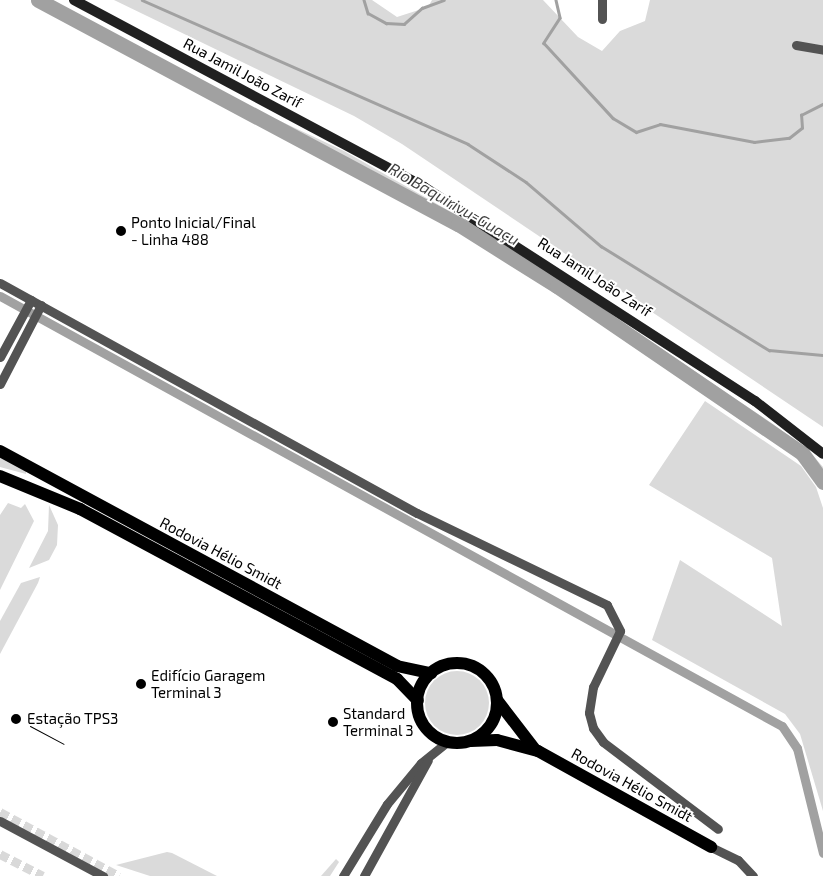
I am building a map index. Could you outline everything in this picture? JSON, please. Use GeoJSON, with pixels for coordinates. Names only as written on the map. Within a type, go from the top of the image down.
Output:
{"type":"FeatureCollection","features":[{"type":"Feature","properties":{"kind":"main road","name":"Rua Jamil João Zarif"},"geometry":{"type":"LineString","coordinates":[[74,0],[454,204],[756,402],[823,454]]}},
{"type":"Feature","properties":{"kind":"main road","name":"Rodovia Hélio Smidt"},"geometry":{"type":"LineString","coordinates":[[0,451],[396,666],[431,673]]}},
{"type":"Feature","properties":{"kind":"main road","name":"Rodovia Hélio Smidt"},"geometry":{"type":"LineString","coordinates":[[0,476],[69,503],[397,679],[418,700]]}},
{"type":"Feature","properties":{"kind":"main road"},"geometry":{"type":"LineString","coordinates":[[453,664],[478,669],[494,688],[497,700],[493,720],[471,741],[448,742],[425,726],[418,700],[431,673],[453,664]]}},
{"type":"Feature","properties":{"kind":"main road","name":"Rodovia Hélio Smidt"},"geometry":{"type":"LineString","coordinates":[[497,700],[517,732],[538,751],[711,847]]}},
{"type":"Feature","properties":{"kind":"main road","name":"Rodovia Hélio Smidt"},"geometry":{"type":"LineString","coordinates":[[471,741],[497,740],[538,751]]}},
{"type":"Feature","properties":{"kind":"street"},"geometry":{"type":"LineString","coordinates":[[602,0],[602,19]]}},
{"type":"Feature","properties":{"kind":"street"},"geometry":{"type":"LineString","coordinates":[[796,45],[823,50]]}},
{"type":"Feature","properties":{"kind":"street"},"geometry":{"type":"LineString","coordinates":[[0,283],[29,304],[416,513],[596,598],[611,609],[620,631],[612,645],[589,701],[592,728],[602,742],[718,829]]}},
{"type":"Feature","properties":{"kind":"street"},"geometry":{"type":"LineString","coordinates":[[0,357],[29,304]]}},
{"type":"Feature","properties":{"kind":"street"},"geometry":{"type":"LineString","coordinates":[[0,384],[40,309]]}},
{"type":"Feature","properties":{"kind":"street"},"geometry":{"type":"LineString","coordinates":[[343,876],[387,804],[432,754],[448,742]]}},
{"type":"Feature","properties":{"kind":"street"},"geometry":{"type":"LineString","coordinates":[[364,876],[432,754]]}},
{"type":"Feature","properties":{"kind":"street"},"geometry":{"type":"LineString","coordinates":[[0,820],[103,876]]}},
{"type":"Feature","properties":{"kind":"street"},"geometry":{"type":"LineString","coordinates":[[711,847],[738,860],[753,876]]}},
{"type":"Feature","properties":{"kind":"shaded area"},"geometry":{"type":"Polygon","coordinates":[[[114,0],[372,0],[397,17],[428,7],[432,0],[543,0],[578,37],[602,51],[620,31],[645,21],[650,0],[823,0],[823,427],[402,144],[354,116],[114,0]]]}},
{"type":"Feature","properties":{"kind":"shaded area"},"geometry":{"type":"Polygon","coordinates":[[[233,99],[344,151],[497,238],[773,424],[810,452],[823,467],[823,477],[810,458],[783,436],[564,286],[368,168],[264,120],[233,99]]]}},
{"type":"Feature","properties":{"kind":"shaded area"},"geometry":{"type":"Polygon","coordinates":[[[705,401],[801,466],[816,487],[823,508],[823,811],[800,734],[785,714],[652,640],[680,560],[782,626],[772,558],[649,485],[705,401]]]}},
{"type":"Feature","properties":{"kind":"shaded area"},"geometry":{"type":"Polygon","coordinates":[[[0,456],[26,471],[26,474],[0,467],[0,456]]]}},
{"type":"Feature","properties":{"kind":"shaded area"},"geometry":{"type":"Polygon","coordinates":[[[8,503],[21,508],[25,504],[34,521],[0,590],[0,515],[8,503]]]}},
{"type":"Feature","properties":{"kind":"shaded area"},"geometry":{"type":"Polygon","coordinates":[[[49,505],[58,525],[57,545],[49,560],[29,568],[48,531],[49,505]]]}},
{"type":"Feature","properties":{"kind":"shaded area"},"geometry":{"type":"Polygon","coordinates":[[[40,577],[0,654],[0,621],[21,583],[40,577]]]}},
{"type":"Feature","properties":{"kind":"shaded area"},"geometry":{"type":"Polygon","coordinates":[[[457,671],[475,677],[483,685],[489,703],[483,721],[475,729],[457,735],[439,729],[431,721],[425,703],[431,685],[439,677],[457,671]]]}},
{"type":"Feature","properties":{"kind":"shaded area"},"geometry":{"type":"Polygon","coordinates":[[[167,852],[217,876],[150,876],[116,865],[167,852]]]}},
{"type":"Feature","properties":{"kind":"shaded area"},"geometry":{"type":"Polygon","coordinates":[[[336,859],[339,862],[330,876],[321,876],[336,859]]]}},
{"type":"Feature","properties":{"kind":"waterway","name":"Rio Baquirivu-Guaçu"},"geometry":{"type":"LineString","coordinates":[[38,0],[458,224],[557,286],[802,453],[823,482]]}},
{"type":"Feature","properties":{"kind":"waterway"},"geometry":{"type":"LineString","coordinates":[[142,0],[468,144],[526,182],[601,246],[769,350],[823,355]]}},
{"type":"Feature","properties":{"kind":"waterway"},"geometry":{"type":"LineString","coordinates":[[364,0],[368,13],[386,23],[404,24],[422,8],[444,0]]}},
{"type":"Feature","properties":{"kind":"waterway"},"geometry":{"type":"LineString","coordinates":[[556,0],[560,18],[544,43],[613,118],[636,132],[660,124],[754,142],[789,138],[802,128],[801,115],[823,104]]}},
{"type":"Feature","properties":{"kind":"waterway"},"geometry":{"type":"LineString","coordinates":[[0,296],[782,726],[797,748],[823,853]]}},
{"type":"Feature","properties":{"kind":"tunnel"},"geometry":{"type":"LineString","coordinates":[[0,812],[119,876]]}},
{"type":"Feature","properties":{"kind":"tunnel"},"geometry":{"type":"LineString","coordinates":[[0,854],[43,876]]}},
{"type":"Feature","properties":{"kind":"tram line"},"geometry":{"type":"LineString","coordinates":[[30,726],[64,744]]}},
{"type":"Feature","properties":{"kind":"place","name":"Ponto Inicial/Final - Linha 488"},"geometry":{"type":"Point","coordinates":[121,231]}},
{"type":"Feature","properties":{"kind":"place","name":"Edifício Garagem Terminal 3"},"geometry":{"type":"Point","coordinates":[141,684]}},
{"type":"Feature","properties":{"kind":"place","name":"Estação TPS3"},"geometry":{"type":"Point","coordinates":[16,719]}},
{"type":"Feature","properties":{"kind":"place","name":"Standard Terminal 3"},"geometry":{"type":"Point","coordinates":[333,722]}}]}
